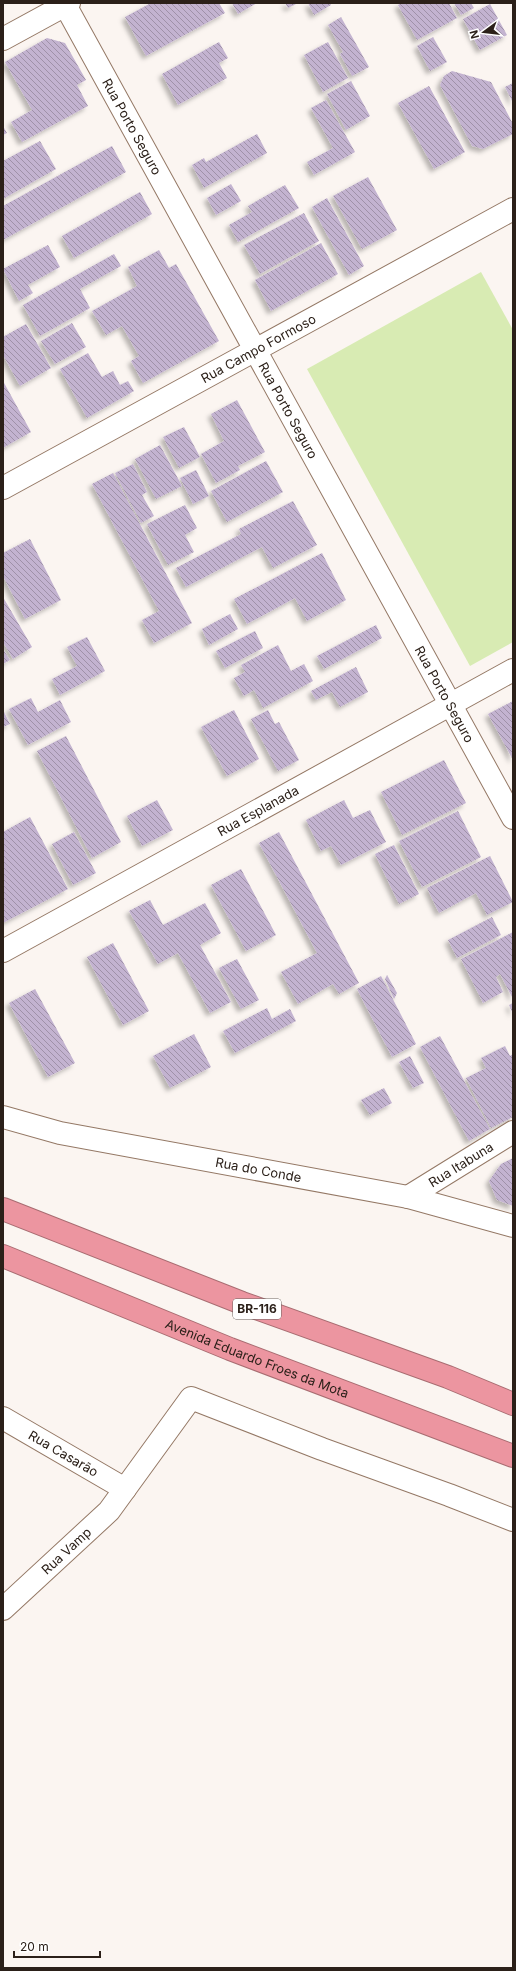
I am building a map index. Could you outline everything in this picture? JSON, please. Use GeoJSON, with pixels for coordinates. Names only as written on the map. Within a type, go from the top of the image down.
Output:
{"type":"FeatureCollection","features":[{"type":"Feature","properties":{"kind":"highway","name":"BR-116"},"geometry":{"type":"LineString","coordinates":[[3,1209],[242,1303],[448,1377],[513,1404]]}},
{"type":"Feature","properties":{"kind":"highway","name":"Avenida Eduardo Froes da Mota"},"geometry":{"type":"LineString","coordinates":[[3,1256],[230,1349],[513,1456]]}},
{"type":"Feature","properties":{"kind":"street"},"geometry":{"type":"LineString","coordinates":[[3,39],[66,4]]}},
{"type":"Feature","properties":{"kind":"street","name":"Rua Porto Seguro"},"geometry":{"type":"LineString","coordinates":[[66,4],[513,818]]}},
{"type":"Feature","properties":{"kind":"street","name":"Rua Campo Formoso"},"geometry":{"type":"LineString","coordinates":[[3,488],[513,209]]}},
{"type":"Feature","properties":{"kind":"street","name":"Rua Esplanada"},"geometry":{"type":"LineString","coordinates":[[3,951],[513,670]]}},
{"type":"Feature","properties":{"kind":"street","name":"Rua do Conde"},"geometry":{"type":"LineString","coordinates":[[5,1113],[60,1133],[408,1197],[513,1226]]}},
{"type":"Feature","properties":{"kind":"street","name":"Rua Itabuna"},"geometry":{"type":"LineString","coordinates":[[408,1197],[513,1132]]}},
{"type":"Feature","properties":{"kind":"street","name":"Rua Vamp"},"geometry":{"type":"LineString","coordinates":[[3,1609],[109,1512],[190,1398],[513,1520]]}},
{"type":"Feature","properties":{"kind":"street","name":"Rua Casarão"},"geometry":{"type":"LineString","coordinates":[[3,1418],[125,1488]]}},
{"type":"Feature","properties":{"kind":"green space"},"geometry":{"type":"Polygon","coordinates":[[[481,272],[513,330],[513,642],[470,666],[307,369],[481,272]]]}},
{"type":"Feature","properties":{"kind":"building"},"geometry":{"type":"Polygon","coordinates":[[[151,3],[219,3],[225,13],[146,56],[125,17],[151,3]]]}},
{"type":"Feature","properties":{"kind":"building"},"geometry":{"type":"Polygon","coordinates":[[[232,3],[257,3],[238,14],[232,3]]]}},
{"type":"Feature","properties":{"kind":"building"},"geometry":{"type":"Polygon","coordinates":[[[285,3],[298,3],[288,8],[285,3]]]}},
{"type":"Feature","properties":{"kind":"building"},"geometry":{"type":"Polygon","coordinates":[[[308,3],[330,3],[331,5],[314,15],[308,3]]]}},
{"type":"Feature","properties":{"kind":"building"},"geometry":{"type":"Polygon","coordinates":[[[401,3],[449,3],[457,18],[417,40],[398,5],[401,3]]]}},
{"type":"Feature","properties":{"kind":"building"},"geometry":{"type":"Polygon","coordinates":[[[454,3],[471,3],[474,8],[461,15],[454,3]]]}},
{"type":"Feature","properties":{"kind":"building"},"geometry":{"type":"Polygon","coordinates":[[[490,4],[507,35],[480,50],[463,19],[490,4]]]}},
{"type":"Feature","properties":{"kind":"building"},"geometry":{"type":"Polygon","coordinates":[[[341,17],[369,67],[352,76],[340,54],[343,52],[328,25],[341,17]]]}},
{"type":"Feature","properties":{"kind":"building"},"geometry":{"type":"Polygon","coordinates":[[[433,37],[447,62],[430,71],[417,46],[433,37]]]}},
{"type":"Feature","properties":{"kind":"building"},"geometry":{"type":"Polygon","coordinates":[[[47,38],[65,43],[86,80],[77,85],[88,106],[22,142],[11,122],[32,110],[5,62],[47,38]]]}},
{"type":"Feature","properties":{"kind":"building"},"geometry":{"type":"Polygon","coordinates":[[[219,42],[228,58],[219,63],[227,78],[178,105],[162,74],[219,42]]]}},
{"type":"Feature","properties":{"kind":"building"},"geometry":{"type":"Polygon","coordinates":[[[328,42],[348,78],[323,92],[304,55],[328,42]]]}},
{"type":"Feature","properties":{"kind":"building"},"geometry":{"type":"Polygon","coordinates":[[[452,71],[491,82],[513,124],[513,134],[483,149],[472,146],[440,85],[444,76],[452,71]]]}},
{"type":"Feature","properties":{"kind":"building"},"geometry":{"type":"Polygon","coordinates":[[[351,81],[370,116],[346,130],[327,94],[351,81]]]}},
{"type":"Feature","properties":{"kind":"building"},"geometry":{"type":"Polygon","coordinates":[[[513,83],[513,103],[505,87],[513,83]]]}},
{"type":"Feature","properties":{"kind":"building"},"geometry":{"type":"Polygon","coordinates":[[[429,86],[465,152],[434,169],[398,103],[429,86]]]}},
{"type":"Feature","properties":{"kind":"building"},"geometry":{"type":"Polygon","coordinates":[[[326,100],[355,152],[314,175],[307,162],[333,148],[311,108],[326,100]]]}},
{"type":"Feature","properties":{"kind":"building"},"geometry":{"type":"Polygon","coordinates":[[[3,126],[7,133],[3,135],[3,126]]]}},
{"type":"Feature","properties":{"kind":"building"},"geometry":{"type":"Polygon","coordinates":[[[257,134],[267,153],[204,188],[192,165],[204,158],[206,162],[257,134]]]}},
{"type":"Feature","properties":{"kind":"building"},"geometry":{"type":"Polygon","coordinates":[[[40,141],[56,169],[3,199],[3,161],[40,141]]]}},
{"type":"Feature","properties":{"kind":"building"},"geometry":{"type":"Polygon","coordinates":[[[112,146],[126,172],[3,240],[3,206],[112,146]]]}},
{"type":"Feature","properties":{"kind":"building"},"geometry":{"type":"Polygon","coordinates":[[[368,177],[397,230],[362,249],[333,196],[368,177]]]}},
{"type":"Feature","properties":{"kind":"building"},"geometry":{"type":"Polygon","coordinates":[[[231,184],[241,201],[216,215],[207,198],[231,184]]]}},
{"type":"Feature","properties":{"kind":"building"},"geometry":{"type":"Polygon","coordinates":[[[285,185],[299,208],[238,242],[229,225],[252,212],[248,206],[285,185]]]}},
{"type":"Feature","properties":{"kind":"building"},"geometry":{"type":"Polygon","coordinates":[[[140,192],[152,214],[74,258],[62,236],[140,192]]]}},
{"type":"Feature","properties":{"kind":"building"},"geometry":{"type":"Polygon","coordinates":[[[327,198],[364,266],[349,275],[312,207],[327,198]]]}},
{"type":"Feature","properties":{"kind":"building"},"geometry":{"type":"Polygon","coordinates":[[[304,213],[319,241],[260,274],[244,245],[304,213]]]}},
{"type":"Feature","properties":{"kind":"building"},"geometry":{"type":"Polygon","coordinates":[[[321,243],[338,274],[271,311],[255,280],[321,243]]]}},
{"type":"Feature","properties":{"kind":"building"},"geometry":{"type":"Polygon","coordinates":[[[48,245],[60,267],[28,285],[33,293],[19,301],[3,269],[48,245]]]}},
{"type":"Feature","properties":{"kind":"building"},"geometry":{"type":"Polygon","coordinates":[[[159,250],[169,268],[176,264],[219,341],[143,383],[131,361],[139,356],[122,326],[106,335],[92,311],[137,286],[128,267],[159,250]]]}},
{"type":"Feature","properties":{"kind":"building"},"geometry":{"type":"Polygon","coordinates":[[[114,254],[121,266],[80,289],[90,308],[40,336],[23,305],[114,254]]]}},
{"type":"Feature","properties":{"kind":"building"},"geometry":{"type":"Polygon","coordinates":[[[72,323],[86,347],[55,364],[41,341],[72,323]]]}},
{"type":"Feature","properties":{"kind":"building"},"geometry":{"type":"Polygon","coordinates":[[[26,324],[51,368],[20,386],[3,355],[3,337],[26,324]]]}},
{"type":"Feature","properties":{"kind":"building"},"geometry":{"type":"Polygon","coordinates":[[[88,353],[102,377],[113,371],[120,385],[128,381],[134,391],[87,418],[60,369],[88,353]]]}},
{"type":"Feature","properties":{"kind":"building"},"geometry":{"type":"Polygon","coordinates":[[[3,381],[31,432],[3,448],[3,381]]]}},
{"type":"Feature","properties":{"kind":"building"},"geometry":{"type":"Polygon","coordinates":[[[237,400],[265,452],[238,466],[240,470],[216,483],[201,454],[224,441],[211,414],[237,400]]]}},
{"type":"Feature","properties":{"kind":"building"},"geometry":{"type":"Polygon","coordinates":[[[184,427],[200,457],[179,468],[163,437],[184,427]]]}},
{"type":"Feature","properties":{"kind":"building"},"geometry":{"type":"Polygon","coordinates":[[[160,445],[182,486],[156,499],[135,459],[160,445]]]}},
{"type":"Feature","properties":{"kind":"building"},"geometry":{"type":"Polygon","coordinates":[[[266,461],[283,492],[227,522],[211,491],[266,461]]]}},
{"type":"Feature","properties":{"kind":"building"},"geometry":{"type":"Polygon","coordinates":[[[133,464],[147,492],[142,495],[154,516],[141,523],[115,473],[133,464]]]}},
{"type":"Feature","properties":{"kind":"building"},"geometry":{"type":"Polygon","coordinates":[[[196,470],[209,496],[193,504],[180,478],[196,470]]]}},
{"type":"Feature","properties":{"kind":"building"},"geometry":{"type":"Polygon","coordinates":[[[113,473],[192,623],[154,643],[142,620],[159,611],[92,484],[113,473]]]}},
{"type":"Feature","properties":{"kind":"building"},"geometry":{"type":"Polygon","coordinates":[[[293,501],[317,545],[273,568],[262,547],[186,587],[176,568],[241,534],[239,529],[293,501]]]}},
{"type":"Feature","properties":{"kind":"building"},"geometry":{"type":"Polygon","coordinates":[[[185,505],[197,528],[185,535],[194,552],[168,565],[147,524],[185,505]]]}},
{"type":"Feature","properties":{"kind":"building"},"geometry":{"type":"Polygon","coordinates":[[[30,539],[61,600],[25,619],[3,576],[3,553],[30,539]]]}},
{"type":"Feature","properties":{"kind":"building"},"geometry":{"type":"Polygon","coordinates":[[[322,553],[346,600],[307,621],[295,598],[247,624],[234,599],[322,553]]]}},
{"type":"Feature","properties":{"kind":"building"},"geometry":{"type":"Polygon","coordinates":[[[3,597],[32,647],[13,659],[3,642],[3,597]]]}},
{"type":"Feature","properties":{"kind":"building"},"geometry":{"type":"Polygon","coordinates":[[[230,614],[238,629],[209,645],[202,629],[230,614]]]}},
{"type":"Feature","properties":{"kind":"building"},"geometry":{"type":"Polygon","coordinates":[[[376,625],[382,638],[324,669],[317,656],[376,625]]]}},
{"type":"Feature","properties":{"kind":"building"},"geometry":{"type":"Polygon","coordinates":[[[255,631],[263,648],[225,668],[216,651],[255,631]]]}},
{"type":"Feature","properties":{"kind":"building"},"geometry":{"type":"Polygon","coordinates":[[[87,637],[105,671],[60,695],[52,679],[77,666],[67,647],[87,637]]]}},
{"type":"Feature","properties":{"kind":"building"},"geometry":{"type":"Polygon","coordinates":[[[278,645],[291,671],[304,664],[313,681],[263,708],[254,690],[244,696],[234,678],[245,672],[241,665],[278,645]]]}},
{"type":"Feature","properties":{"kind":"building"},"geometry":{"type":"Polygon","coordinates":[[[3,649],[10,660],[3,664],[3,649]]]}},
{"type":"Feature","properties":{"kind":"building"},"geometry":{"type":"Polygon","coordinates":[[[356,667],[368,692],[340,707],[332,692],[316,700],[311,691],[356,667]]]}},
{"type":"Feature","properties":{"kind":"building"},"geometry":{"type":"Polygon","coordinates":[[[31,698],[38,712],[60,700],[71,722],[28,745],[9,709],[31,698]]]}},
{"type":"Feature","properties":{"kind":"building"},"geometry":{"type":"Polygon","coordinates":[[[513,701],[513,760],[488,714],[513,701]]]}},
{"type":"Feature","properties":{"kind":"building"},"geometry":{"type":"Polygon","coordinates":[[[3,710],[10,724],[3,727],[3,710]]]}},
{"type":"Feature","properties":{"kind":"building"},"geometry":{"type":"Polygon","coordinates":[[[234,710],[259,759],[227,776],[201,727],[234,710]]]}},
{"type":"Feature","properties":{"kind":"building"},"geometry":{"type":"Polygon","coordinates":[[[268,710],[275,724],[279,722],[299,760],[278,771],[251,719],[268,710]]]}},
{"type":"Feature","properties":{"kind":"building"},"geometry":{"type":"Polygon","coordinates":[[[66,736],[121,842],[92,858],[37,751],[66,736]]]}},
{"type":"Feature","properties":{"kind":"building"},"geometry":{"type":"Polygon","coordinates":[[[444,760],[466,803],[402,835],[381,792],[444,760]]]}},
{"type":"Feature","properties":{"kind":"building"},"geometry":{"type":"Polygon","coordinates":[[[157,800],[173,830],[142,846],[127,816],[157,800]]]}},
{"type":"Feature","properties":{"kind":"building"},"geometry":{"type":"Polygon","coordinates":[[[344,800],[353,818],[370,810],[386,842],[341,865],[331,846],[321,851],[306,820],[344,800]]]}},
{"type":"Feature","properties":{"kind":"building"},"geometry":{"type":"Polygon","coordinates":[[[458,811],[481,857],[422,887],[399,841],[458,811]]]}},
{"type":"Feature","properties":{"kind":"building"},"geometry":{"type":"Polygon","coordinates":[[[30,817],[68,889],[3,923],[3,832],[30,817]]]}},
{"type":"Feature","properties":{"kind":"building"},"geometry":{"type":"Polygon","coordinates":[[[74,832],[96,873],[73,885],[52,844],[74,832]]]}},
{"type":"Feature","properties":{"kind":"building"},"geometry":{"type":"Polygon","coordinates":[[[279,832],[359,983],[339,994],[333,984],[298,1004],[281,972],[317,953],[259,843],[279,832]]]}},
{"type":"Feature","properties":{"kind":"building"},"geometry":{"type":"Polygon","coordinates":[[[394,845],[419,894],[399,904],[375,854],[394,845]]]}},
{"type":"Feature","properties":{"kind":"building"},"geometry":{"type":"Polygon","coordinates":[[[490,856],[513,902],[487,915],[476,893],[439,913],[427,888],[490,856]]]}},
{"type":"Feature","properties":{"kind":"building"},"geometry":{"type":"Polygon","coordinates":[[[241,869],[276,935],[246,951],[211,885],[241,869]]]}},
{"type":"Feature","properties":{"kind":"building"},"geometry":{"type":"Polygon","coordinates":[[[150,900],[163,925],[205,903],[221,933],[200,945],[231,1002],[210,1013],[178,953],[158,964],[129,911],[150,900]]]}},
{"type":"Feature","properties":{"kind":"building"},"geometry":{"type":"Polygon","coordinates":[[[492,917],[501,935],[457,958],[448,940],[492,917]]]}},
{"type":"Feature","properties":{"kind":"building"},"geometry":{"type":"Polygon","coordinates":[[[513,932],[513,999],[500,974],[496,977],[503,992],[483,1003],[461,959],[513,932]]]}},
{"type":"Feature","properties":{"kind":"building"},"geometry":{"type":"Polygon","coordinates":[[[113,943],[149,1011],[123,1025],[87,957],[113,943]]]}},
{"type":"Feature","properties":{"kind":"building"},"geometry":{"type":"Polygon","coordinates":[[[237,959],[259,1000],[241,1009],[219,968],[237,959]]]}},
{"type":"Feature","properties":{"kind":"building"},"geometry":{"type":"Polygon","coordinates":[[[387,975],[397,993],[394,999],[385,979],[387,975]]]}},
{"type":"Feature","properties":{"kind":"building"},"geometry":{"type":"Polygon","coordinates":[[[381,976],[416,1044],[392,1057],[357,989],[381,976]]]}},
{"type":"Feature","properties":{"kind":"building"},"geometry":{"type":"Polygon","coordinates":[[[35,989],[75,1063],[48,1077],[9,1003],[35,989]]]}},
{"type":"Feature","properties":{"kind":"building"},"geometry":{"type":"Polygon","coordinates":[[[513,1003],[513,1014],[509,1005],[513,1003]]]}},
{"type":"Feature","properties":{"kind":"building"},"geometry":{"type":"Polygon","coordinates":[[[267,1008],[272,1019],[290,1009],[296,1021],[235,1053],[223,1031],[267,1008]]]}},
{"type":"Feature","properties":{"kind":"building"},"geometry":{"type":"Polygon","coordinates":[[[194,1034],[211,1067],[170,1088],[153,1056],[194,1034]]]}},
{"type":"Feature","properties":{"kind":"building"},"geometry":{"type":"Polygon","coordinates":[[[440,1036],[490,1129],[469,1141],[420,1047],[440,1036]]]}},
{"type":"Feature","properties":{"kind":"building"},"geometry":{"type":"Polygon","coordinates":[[[505,1046],[510,1056],[513,1054],[513,1117],[491,1128],[466,1078],[486,1068],[481,1058],[505,1046]]]}},
{"type":"Feature","properties":{"kind":"building"},"geometry":{"type":"Polygon","coordinates":[[[410,1056],[424,1083],[413,1088],[399,1062],[410,1056]]]}},
{"type":"Feature","properties":{"kind":"building"},"geometry":{"type":"Polygon","coordinates":[[[384,1088],[392,1103],[370,1115],[361,1100],[384,1088]]]}},
{"type":"Feature","properties":{"kind":"building"},"geometry":{"type":"Polygon","coordinates":[[[513,1158],[513,1206],[497,1200],[489,1181],[501,1164],[513,1158]]]}}]}
